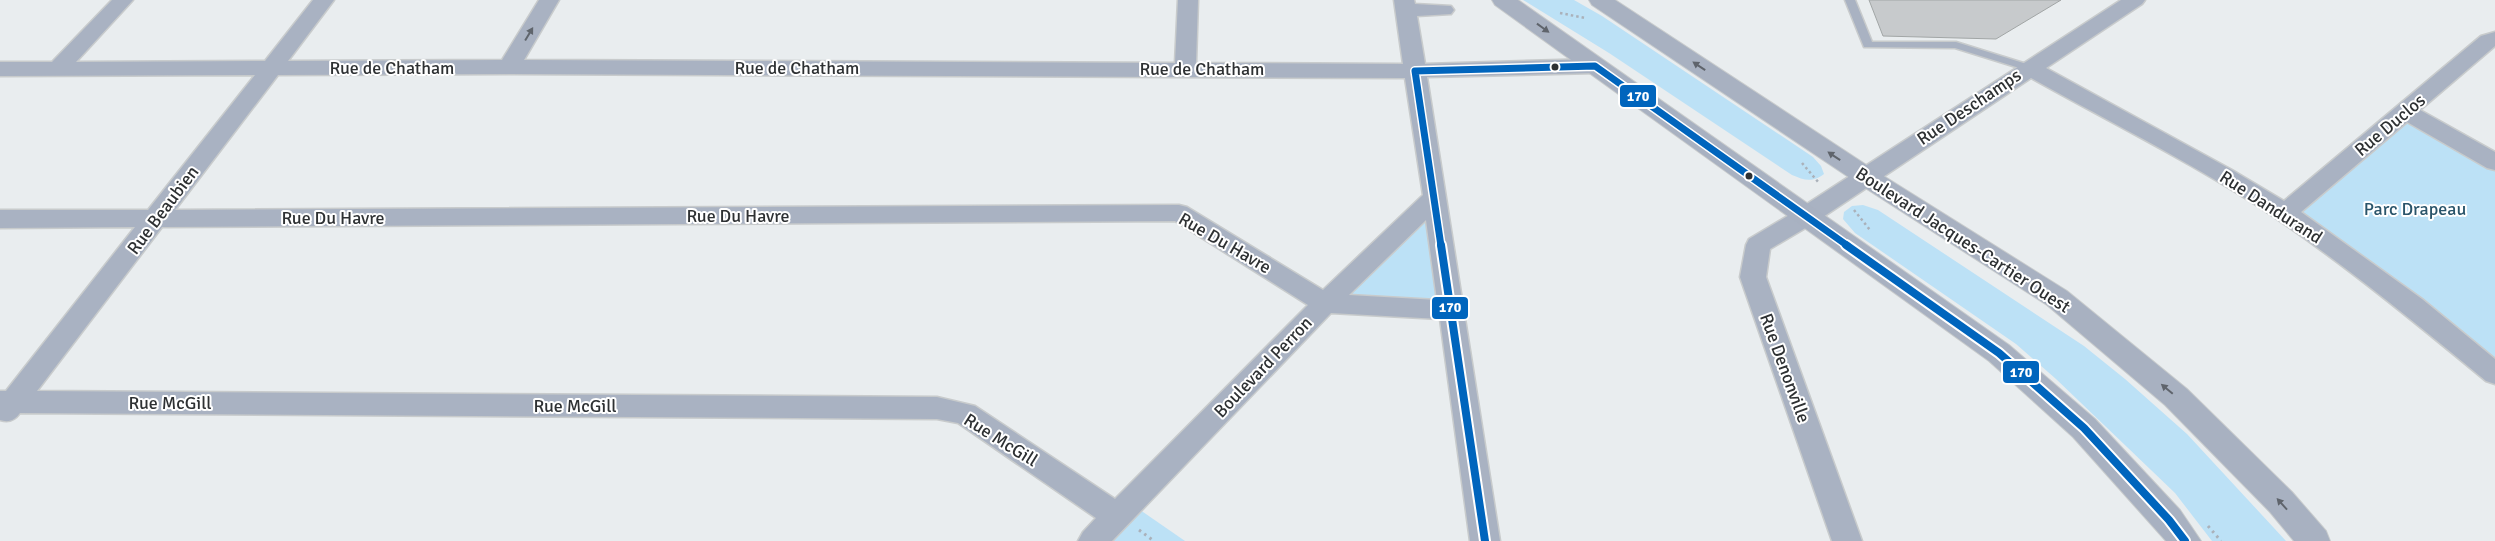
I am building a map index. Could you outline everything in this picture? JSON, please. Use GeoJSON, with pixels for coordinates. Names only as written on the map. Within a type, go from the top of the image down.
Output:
{"type":"FeatureCollection","features":[{"type":"Feature","properties":{"kind":"main road"},"geometry":{"type":"LineString","coordinates":[[1503,0],[2000,353],[2084,428],[2170,520],[2185,541]]}},
{"type":"Feature","properties":{"kind":"main road","name":"Boulevard Jacques-Cartier Ouest"},"geometry":{"type":"LineString","coordinates":[[1600,0],[1866,176],[2057,298],[2176,397],[2281,502],[2314,541]]}},
{"type":"Feature","properties":{"kind":"street"},"geometry":{"type":"LineString","coordinates":[[57,69],[123,0]]}},
{"type":"Feature","properties":{"kind":"street","name":"Rue Beaubien"},"geometry":{"type":"LineString","coordinates":[[4,408],[156,220],[269,68],[324,0]]}},
{"type":"Feature","properties":{"kind":"street"},"geometry":{"type":"LineString","coordinates":[[509,67],[549,0]]}},
{"type":"Feature","properties":{"kind":"street"},"geometry":{"type":"LineString","coordinates":[[1185,69],[1188,0]]}},
{"type":"Feature","properties":{"kind":"street","name":"Rue Deschamps"},"geometry":{"type":"LineString","coordinates":[[1806,217],[2029,68],[2135,0]]}},
{"type":"Feature","properties":{"kind":"street"},"geometry":{"type":"LineString","coordinates":[[1444,10],[1404,5],[1436,197],[1484,541]]}},
{"type":"Feature","properties":{"kind":"street","name":"Rue Duclos"},"geometry":{"type":"LineString","coordinates":[[2285,212],[2488,41],[2495,38]]}},
{"type":"Feature","properties":{"kind":"street","name":"Rue de Chatham"},"geometry":{"type":"LineString","coordinates":[[0,69],[509,67],[1415,71],[1595,66]]}},
{"type":"Feature","properties":{"kind":"street","name":"Rue Dandurand"},"geometry":{"type":"LineString","coordinates":[[2029,68],[2285,212],[2413,306],[2495,374]]}},
{"type":"Feature","properties":{"kind":"street"},"geometry":{"type":"LineString","coordinates":[[2406,112],[2495,162]]}},
{"type":"Feature","properties":{"kind":"street","name":"Boulevard Perron"},"geometry":{"type":"LineString","coordinates":[[1093,541],[1325,303],[1436,197]]}},
{"type":"Feature","properties":{"kind":"street","name":"Rue Du Havre"},"geometry":{"type":"LineString","coordinates":[[0,219],[156,220],[1179,213],[1325,303],[1452,310]]}},
{"type":"Feature","properties":{"kind":"street","name":"Rue Denonville"},"geometry":{"type":"LineString","coordinates":[[1806,217],[1758,245],[1753,277],[1847,541]]}},
{"type":"Feature","properties":{"kind":"street","name":"Rue McGill"},"geometry":{"type":"LineString","coordinates":[[4,408],[937,408],[965,414],[1118,516]]}},
{"type":"Feature","properties":{"kind":"lane"},"geometry":{"type":"LineString","coordinates":[[1850,0],[1868,45],[1956,45],[2029,68]]}},
{"type":"Feature","properties":{"kind":"green space"},"geometry":{"type":"Polygon","coordinates":[[[1523,0],[1574,0],[1602,16],[1813,157],[1821,166],[1824,174],[1812,180],[1792,175],[1609,53],[1523,0]]]}},
{"type":"Feature","properties":{"kind":"green space","name":"Parc Drapeau"},"geometry":{"type":"Polygon","coordinates":[[[2406,112],[2495,162],[2495,374],[2285,213],[2406,112]]]}},
{"type":"Feature","properties":{"kind":"green space"},"geometry":{"type":"Polygon","coordinates":[[[1435,197],[1451,310],[1325,303],[1435,197]]]}},
{"type":"Feature","properties":{"kind":"green space"},"geometry":{"type":"Polygon","coordinates":[[[1863,205],[1878,210],[2084,346],[2125,379],[2187,434],[2286,541],[2212,541],[2175,493],[2056,379],[2016,344],[1855,233],[1843,219],[1844,212],[1852,206],[1863,205]]]}},
{"type":"Feature","properties":{"kind":"green space"},"geometry":{"type":"Polygon","coordinates":[[[1130,503],[1185,541],[1093,541],[1130,503]]]}},
{"type":"Feature","properties":{"kind":"building"},"geometry":{"type":"Polygon","coordinates":[[[1869,0],[2061,0],[1996,39],[1883,36],[1869,0]]]}},
{"type":"Feature","properties":{"kind":"transit line","name":"170"},"geometry":{"type":"LineString","coordinates":[[1485,541],[1415,71],[1595,66],[1999,353],[2084,428],[2169,520],[2185,541]]}}]}
